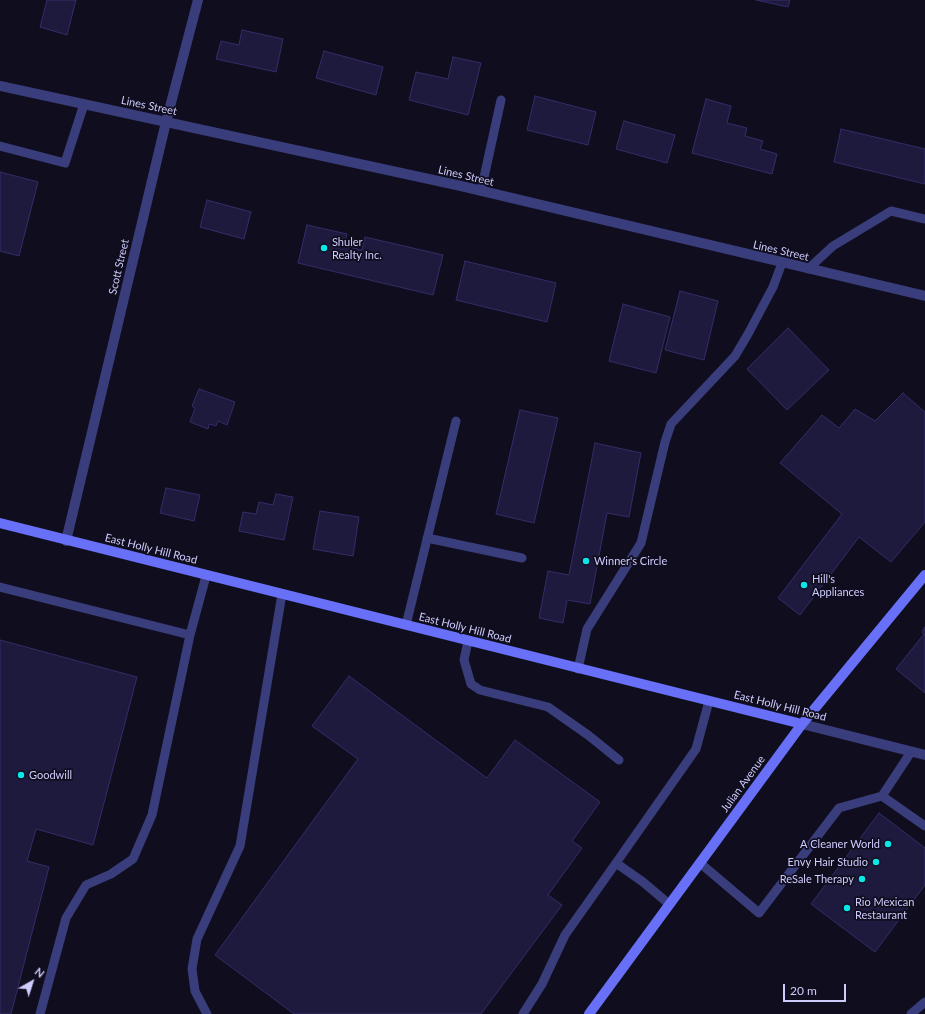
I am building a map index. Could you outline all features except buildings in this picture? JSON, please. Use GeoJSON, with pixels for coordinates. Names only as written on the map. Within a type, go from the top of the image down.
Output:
{"type":"FeatureCollection","features":[{"type":"Feature","properties":{"kind":"street","name":"Scott Street"},"geometry":{"type":"LineString","coordinates":[[66,540],[166,122],[198,0]]}},
{"type":"Feature","properties":{"kind":"street","name":"Lines Street"},"geometry":{"type":"LineString","coordinates":[[0,86],[482,192],[925,296]]}},
{"type":"Feature","properties":{"kind":"street","name":"East Holly Hill Road"},"geometry":{"type":"LineString","coordinates":[[0,523],[206,576],[925,755]]}},
{"type":"Feature","properties":{"kind":"street","name":"Julian Avenue"},"geometry":{"type":"LineString","coordinates":[[589,1014],[802,724],[925,575]]}},
{"type":"Feature","properties":{"kind":"lane"},"geometry":{"type":"LineString","coordinates":[[482,192],[501,100]]}},
{"type":"Feature","properties":{"kind":"lane"},"geometry":{"type":"LineString","coordinates":[[0,146],[65,163],[84,104]]}},
{"type":"Feature","properties":{"kind":"lane"},"geometry":{"type":"LineString","coordinates":[[808,269],[833,246],[857,230],[891,211],[925,219]]}},
{"type":"Feature","properties":{"kind":"lane"},"geometry":{"type":"LineString","coordinates":[[578,668],[587,630],[641,543],[667,432],[671,424],[735,356],[773,287],[782,263]]}},
{"type":"Feature","properties":{"kind":"lane"},"geometry":{"type":"LineString","coordinates":[[406,625],[456,422]]}},
{"type":"Feature","properties":{"kind":"lane"},"geometry":{"type":"LineString","coordinates":[[427,538],[522,558]]}},
{"type":"Feature","properties":{"kind":"lane"},"geometry":{"type":"LineString","coordinates":[[40,1014],[66,918],[86,885],[112,874],[133,859],[152,815],[190,635],[206,576]]}},
{"type":"Feature","properties":{"kind":"lane"},"geometry":{"type":"LineString","coordinates":[[0,587],[190,635]]}},
{"type":"Feature","properties":{"kind":"lane"},"geometry":{"type":"LineString","coordinates":[[207,1014],[195,991],[192,968],[197,939],[240,846],[282,594]]}},
{"type":"Feature","properties":{"kind":"lane"},"geometry":{"type":"LineString","coordinates":[[468,641],[464,660],[471,684],[480,690],[548,707],[588,735],[619,760]]}},
{"type":"Feature","properties":{"kind":"lane"},"geometry":{"type":"LineString","coordinates":[[523,1014],[542,984],[565,935],[696,749],[709,701]]}},
{"type":"Feature","properties":{"kind":"lane"},"geometry":{"type":"LineString","coordinates":[[700,863],[759,913],[839,808],[882,796],[911,752]]}},
{"type":"Feature","properties":{"kind":"lane"},"geometry":{"type":"LineString","coordinates":[[882,796],[925,826]]}},
{"type":"Feature","properties":{"kind":"lane"},"geometry":{"type":"LineString","coordinates":[[616,863],[643,882],[669,904]]}},
{"type":"Feature","properties":{"kind":"lane"},"geometry":{"type":"LineString","coordinates":[[911,1014],[925,1002]]}},
{"type":"Feature","properties":{"kind":"place","name":"Shuler Realty Inc."},"geometry":{"type":"Point","coordinates":[324,248]}},
{"type":"Feature","properties":{"kind":"place","name":"Winner's Circle"},"geometry":{"type":"Point","coordinates":[586,561]}},
{"type":"Feature","properties":{"kind":"place","name":"Hill's Appliances"},"geometry":{"type":"Point","coordinates":[804,585]}},
{"type":"Feature","properties":{"kind":"place","name":"Goodwill"},"geometry":{"type":"Point","coordinates":[21,775]}},
{"type":"Feature","properties":{"kind":"place","name":"A Cleaner World"},"geometry":{"type":"Point","coordinates":[888,844]}},
{"type":"Feature","properties":{"kind":"place","name":"Envy Hair Studio"},"geometry":{"type":"Point","coordinates":[876,862]}},
{"type":"Feature","properties":{"kind":"place","name":"ReSale Therapy"},"geometry":{"type":"Point","coordinates":[862,879]}},
{"type":"Feature","properties":{"kind":"place","name":"Rio Mexican Restaurant"},"geometry":{"type":"Point","coordinates":[847,908]}}]}
